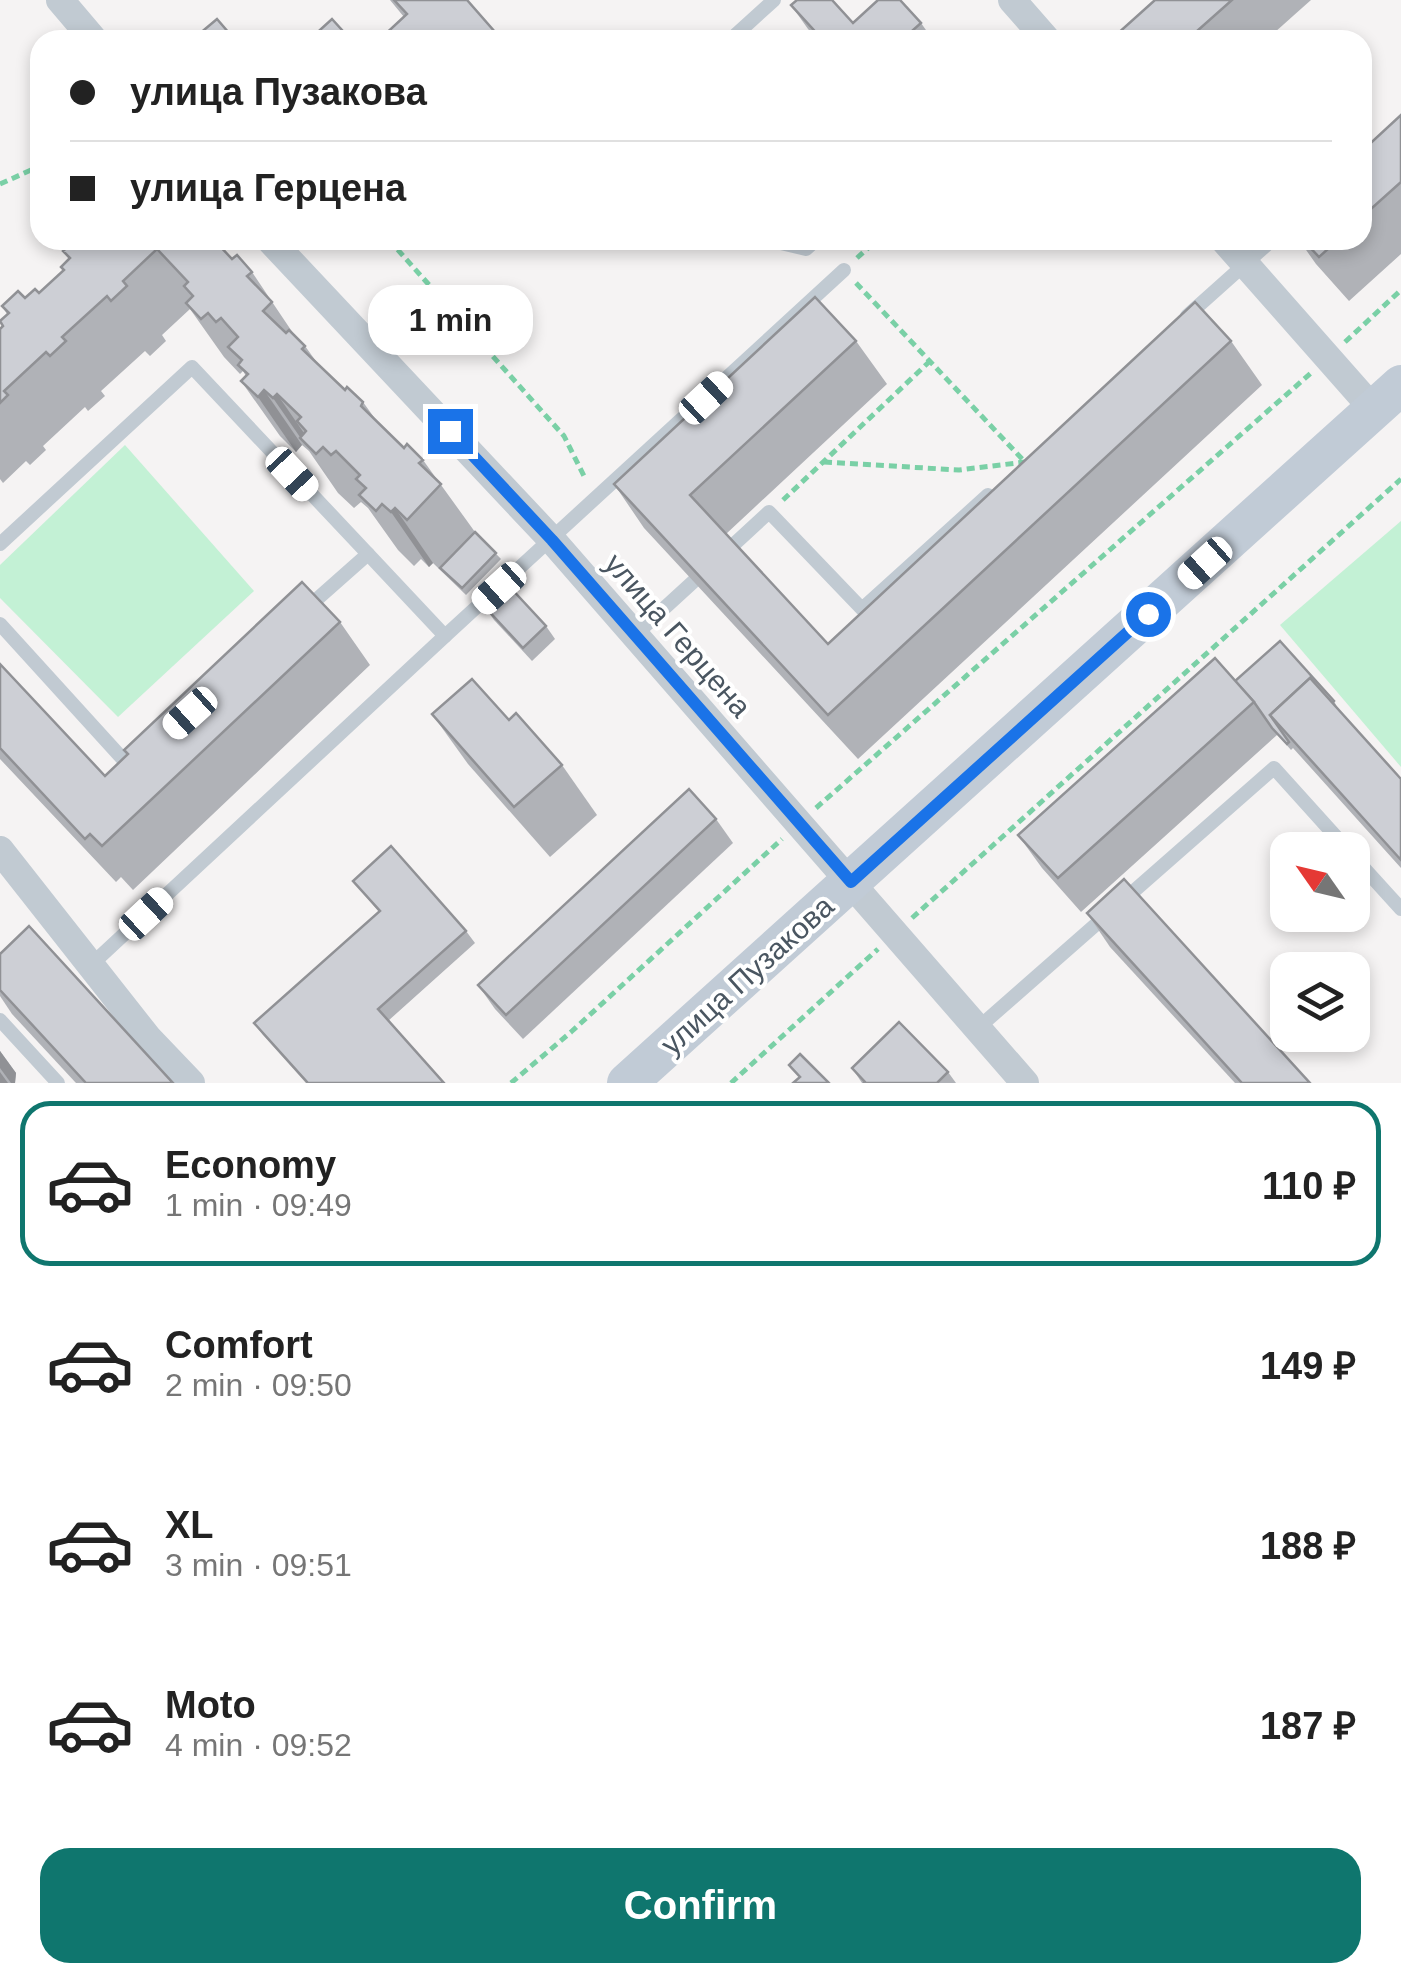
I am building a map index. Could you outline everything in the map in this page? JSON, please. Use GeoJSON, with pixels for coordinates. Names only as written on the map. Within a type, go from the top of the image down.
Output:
{"type":"FeatureCollection","features":[{"type":"Feature","properties":{"kind":"street"},"geometry":{"type":"LineString","coordinates":[[60,0],[86,30]]}},
{"type":"Feature","properties":{"kind":"street"},"geometry":{"type":"LineString","coordinates":[[1012,0],[1038,30]]}},
{"type":"Feature","properties":{"kind":"street","name":"улица Герцена"},"geometry":{"type":"LineString","coordinates":[[279,250],[552,540],[1025,1083]]}},
{"type":"Feature","properties":{"kind":"street"},"geometry":{"type":"LineString","coordinates":[[1233,250],[1328,358],[1388,397]]}},
{"type":"Feature","properties":{"kind":"street","name":"улица Пузакова"},"geometry":{"type":"LineString","coordinates":[[628,1083],[1388,397]]}},
{"type":"Feature","properties":{"kind":"street"},"geometry":{"type":"LineString","coordinates":[[0,850],[61,943],[91,965],[148,1038],[191,1083]]}},
{"type":"Feature","properties":{"kind":"lane"},"geometry":{"type":"LineString","coordinates":[[741,30],[774,0]]}},
{"type":"Feature","properties":{"kind":"lane"},"geometry":{"type":"LineString","coordinates":[[1172,330],[1261,250]]}},
{"type":"Feature","properties":{"kind":"lane"},"geometry":{"type":"LineString","coordinates":[[91,965],[844,270]]}},
{"type":"Feature","properties":{"kind":"lane"},"geometry":{"type":"LineString","coordinates":[[0,544],[192,367],[445,636]]}},
{"type":"Feature","properties":{"kind":"lane"},"geometry":{"type":"LineString","coordinates":[[730,548],[770,512],[862,609],[995,488]]}},
{"type":"Feature","properties":{"kind":"lane"},"geometry":{"type":"LineString","coordinates":[[294,620],[368,554]]}},
{"type":"Feature","properties":{"kind":"lane"},"geometry":{"type":"LineString","coordinates":[[636,636],[694,581]]}},
{"type":"Feature","properties":{"kind":"lane"},"geometry":{"type":"LineString","coordinates":[[0,624],[130,766],[145,753]]}},
{"type":"Feature","properties":{"kind":"lane"},"geometry":{"type":"LineString","coordinates":[[978,1028],[1274,768],[1332,832]]}},
{"type":"Feature","properties":{"kind":"lane"},"geometry":{"type":"LineString","coordinates":[[1370,874],[1401,909]]}},
{"type":"Feature","properties":{"kind":"lane"},"geometry":{"type":"LineString","coordinates":[[0,1020],[58,1083]]}},
{"type":"Feature","properties":{"kind":"path"},"geometry":{"type":"LineString","coordinates":[[0,184],[30,170]]}},
{"type":"Feature","properties":{"kind":"path"},"geometry":{"type":"LineString","coordinates":[[397,250],[564,436],[596,500]]}},
{"type":"Feature","properties":{"kind":"path"},"geometry":{"type":"LineString","coordinates":[[822,462],[959,470],[1025,462],[844,270],[866,250]]}},
{"type":"Feature","properties":{"kind":"path"},"geometry":{"type":"LineString","coordinates":[[510,1083],[1401,290]]}},
{"type":"Feature","properties":{"kind":"path"},"geometry":{"type":"LineString","coordinates":[[770,512],[930,362]]}},
{"type":"Feature","properties":{"kind":"path"},"geometry":{"type":"LineString","coordinates":[[731,1083],[1401,479]]}},
{"type":"Feature","properties":{"kind":"green space"},"geometry":{"type":"Polygon","coordinates":[[[125,445],[254,591],[118,717],[0,598],[0,565],[125,445]]]}},
{"type":"Feature","properties":{"kind":"green space"},"geometry":{"type":"Polygon","coordinates":[[[1401,521],[1401,767],[1280,625],[1401,521]]]}},
{"type":"Feature","properties":{"kind":"building"},"geometry":{"type":"Polygon","coordinates":[[[394,0],[467,0],[493,30],[390,30],[407,14],[394,0]]]}},
{"type":"Feature","properties":{"kind":"building"},"geometry":{"type":"Polygon","coordinates":[[[797,0],[832,0],[853,23],[878,0],[900,0],[921,23],[913,30],[814,30],[791,5],[797,0]]]}},
{"type":"Feature","properties":{"kind":"building"},"geometry":{"type":"Polygon","coordinates":[[[1155,0],[1232,0],[1198,30],[1122,30],[1155,0]]]}},
{"type":"Feature","properties":{"kind":"building"},"geometry":{"type":"Polygon","coordinates":[[[217,19],[226,30],[204,30],[217,19]]]}},
{"type":"Feature","properties":{"kind":"building"},"geometry":{"type":"Polygon","coordinates":[[[332,19],[342,30],[320,30],[332,19]]]}},
{"type":"Feature","properties":{"kind":"building"},"geometry":{"type":"Polygon","coordinates":[[[1401,115],[1401,182],[1372,208],[1372,142],[1401,115]]]}},
{"type":"Feature","properties":{"kind":"building"},"geometry":{"type":"Polygon","coordinates":[[[156,250],[123,281],[127,286],[111,301],[107,296],[62,337],[66,341],[50,356],[46,352],[4,391],[8,395],[0,403],[0,321],[9,313],[2,306],[18,291],[25,298],[35,289],[39,293],[64,270],[61,267],[70,258],[63,251],[156,250]]]}},
{"type":"Feature","properties":{"kind":"building"},"geometry":{"type":"Polygon","coordinates":[[[158,250],[223,250],[232,259],[237,255],[252,272],[247,276],[272,302],[263,311],[286,333],[289,330],[305,346],[302,349],[363,402],[361,406],[404,448],[407,444],[423,460],[419,463],[441,484],[407,520],[395,508],[391,512],[382,504],[376,511],[359,495],[366,488],[356,479],[360,475],[336,451],[331,455],[323,447],[316,454],[300,438],[306,431],[297,421],[301,417],[277,394],[273,398],[264,390],[258,397],[241,381],[248,374],[238,365],[242,360],[228,347],[238,337],[221,318],[216,322],[208,313],[201,319],[186,303],[193,296],[184,286],[188,282],[158,250]]]}},
{"type":"Feature","properties":{"kind":"building"},"geometry":{"type":"Polygon","coordinates":[[[815,297],[856,341],[690,495],[828,644],[1195,302],[1231,341],[828,715],[614,484],[815,297]]]}},
{"type":"Feature","properties":{"kind":"building"},"geometry":{"type":"Polygon","coordinates":[[[475,532],[496,553],[462,588],[440,568],[475,532]]]}},
{"type":"Feature","properties":{"kind":"building"},"geometry":{"type":"Polygon","coordinates":[[[302,582],[340,622],[102,846],[90,834],[85,839],[0,748],[0,664],[105,776],[128,754],[124,750],[302,582]]]}},
{"type":"Feature","properties":{"kind":"building"},"geometry":{"type":"Polygon","coordinates":[[[508,585],[546,626],[523,648],[485,607],[508,585]]]}},
{"type":"Feature","properties":{"kind":"building"},"geometry":{"type":"Polygon","coordinates":[[[1280,641],[1334,701],[1310,678],[1270,715],[1287,744],[1235,681],[1280,641]]]}},
{"type":"Feature","properties":{"kind":"building"},"geometry":{"type":"Polygon","coordinates":[[[1215,658],[1254,702],[1058,878],[1018,835],[1215,658]]]}},
{"type":"Feature","properties":{"kind":"building"},"geometry":{"type":"Polygon","coordinates":[[[1310,678],[1401,779],[1401,860],[1270,715],[1310,678]]]}},
{"type":"Feature","properties":{"kind":"building"},"geometry":{"type":"Polygon","coordinates":[[[472,679],[509,720],[516,713],[562,765],[514,807],[432,714],[472,679]]]}},
{"type":"Feature","properties":{"kind":"building"},"geometry":{"type":"Polygon","coordinates":[[[689,789],[716,819],[506,1015],[478,985],[689,789]]]}},
{"type":"Feature","properties":{"kind":"building"},"geometry":{"type":"Polygon","coordinates":[[[391,846],[466,931],[378,1009],[444,1083],[308,1083],[254,1023],[380,911],[353,881],[391,846]]]}},
{"type":"Feature","properties":{"kind":"building"},"geometry":{"type":"Polygon","coordinates":[[[1124,879],[1270,1039],[1270,1052],[1282,1052],[1310,1083],[1242,1083],[1087,913],[1124,879]]]}},
{"type":"Feature","properties":{"kind":"building"},"geometry":{"type":"Polygon","coordinates":[[[29,926],[173,1083],[86,1083],[0,990],[0,954],[29,926]]]}},
{"type":"Feature","properties":{"kind":"building"},"geometry":{"type":"Polygon","coordinates":[[[899,1022],[948,1072],[937,1083],[864,1083],[852,1068],[899,1022]]]}},
{"type":"Feature","properties":{"kind":"building"},"geometry":{"type":"Polygon","coordinates":[[[800,1054],[829,1083],[793,1083],[800,1077],[789,1065],[800,1054]]]}},
{"type":"Feature","properties":{"kind":"route"},"geometry":{"type":"LineString","coordinates":[[450,431],[552,540],[851,882],[1148,614]]}}]}
